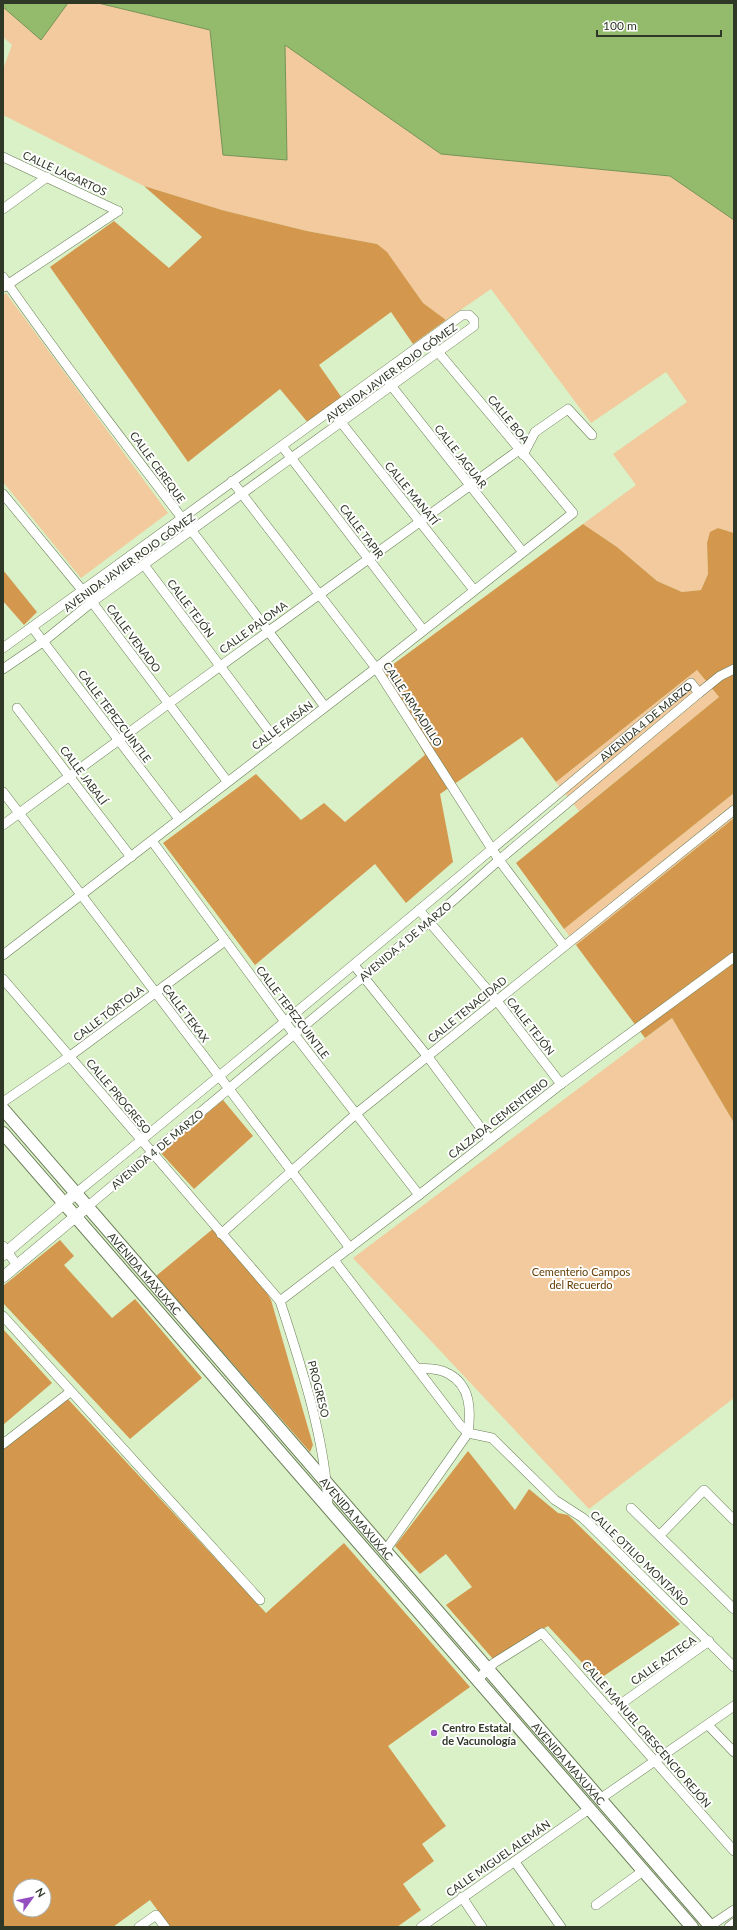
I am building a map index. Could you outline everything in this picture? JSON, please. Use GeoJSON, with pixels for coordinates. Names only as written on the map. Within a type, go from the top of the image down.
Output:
{"type":"FeatureCollection","features":[{"type":"Feature","properties":{"kind":"main road","name":"AVENIDA MAXUXAC"},"geometry":{"type":"LineString","coordinates":[[3,1109],[86,1207],[488,1669],[710,1927]]}},
{"type":"Feature","properties":{"kind":"main road","name":"AVENIDA MAXUXAC"},"geometry":{"type":"LineString","coordinates":[[3,1133],[74,1217],[692,1927]]}},
{"type":"Feature","properties":{"kind":"street","name":"CALLE LAGARTOS"},"geometry":{"type":"LineString","coordinates":[[3,157],[118,211],[5,283]]}},
{"type":"Feature","properties":{"kind":"street"},"geometry":{"type":"LineString","coordinates":[[3,209],[47,177]]}},
{"type":"Feature","properties":{"kind":"street","name":"CALLE CEREQUE"},"geometry":{"type":"LineString","coordinates":[[5,283],[181,518],[269,630],[325,707]]}},
{"type":"Feature","properties":{"kind":"street","name":"AVENIDA JAVIER ROJO GÓMEZ"},"geometry":{"type":"LineString","coordinates":[[3,648],[232,481],[332,411],[462,315],[468,315],[474,320],[474,326],[439,352],[92,602],[44,641],[3,669]]}},
{"type":"Feature","properties":{"kind":"street","name":"CALLE BOA"},"geometry":{"type":"LineString","coordinates":[[428,340],[573,513]]}},
{"type":"Feature","properties":{"kind":"street","name":"CALLE JAGUAR"},"geometry":{"type":"LineString","coordinates":[[382,374],[469,486],[522,551]]}},
{"type":"Feature","properties":{"kind":"street"},"geometry":{"type":"LineString","coordinates":[[521,452],[535,432],[568,409],[592,435]]}},
{"type":"Feature","properties":{"kind":"street","name":"CALLE MANATÍ"},"geometry":{"type":"LineString","coordinates":[[332,411],[474,590]]}},
{"type":"Feature","properties":{"kind":"street","name":"CALLE TAPIR"},"geometry":{"type":"LineString","coordinates":[[282,446],[422,630]]}},
{"type":"Feature","properties":{"kind":"street","name":"CALLE PALOMA"},"geometry":{"type":"LineString","coordinates":[[3,826],[320,593],[469,486],[521,452]]}},
{"type":"Feature","properties":{"kind":"street","name":"CALLE ARMADILLO"},"geometry":{"type":"LineString","coordinates":[[232,481],[320,593],[376,668],[499,860],[564,946]]}},
{"type":"Feature","properties":{"kind":"street","name":"CALLE VENADO"},"geometry":{"type":"LineString","coordinates":[[3,494],[92,602],[227,781]]}},
{"type":"Feature","properties":{"kind":"street","name":"CALLE FAISÁN"},"geometry":{"type":"LineString","coordinates":[[3,955],[152,841],[227,781],[376,668],[522,551],[573,513]]}},
{"type":"Feature","properties":{"kind":"street","name":"CALLE TEJÓN"},"geometry":{"type":"LineString","coordinates":[[144,565],[278,743]]}},
{"type":"Feature","properties":{"kind":"street","name":"CALLE TEPEZCUINTLE"},"geometry":{"type":"LineString","coordinates":[[32,627],[179,819]]}},
{"type":"Feature","properties":{"kind":"street"},"geometry":{"type":"LineString","coordinates":[[699,693],[720,676],[734,669]]}},
{"type":"Feature","properties":{"kind":"street","name":"AVENIDA 4 DE MARZO"},"geometry":{"type":"LineString","coordinates":[[3,1277],[229,1090],[430,921],[499,860],[699,693],[691,683],[219,1078],[4,1251]]}},
{"type":"Feature","properties":{"kind":"street","name":"CALLE JABALÍ"},"geometry":{"type":"LineString","coordinates":[[17,708],[71,776],[131,857]]}},
{"type":"Feature","properties":{"kind":"street"},"geometry":{"type":"LineString","coordinates":[[647,720],[656,729]]}},
{"type":"Feature","properties":{"kind":"street"},"geometry":{"type":"LineString","coordinates":[[603,756],[612,766]]}},
{"type":"Feature","properties":{"kind":"street","name":"CALLE TEKAX"},"geometry":{"type":"LineString","coordinates":[[3,792],[219,1078],[350,1248]]}},
{"type":"Feature","properties":{"kind":"street"},"geometry":{"type":"LineString","coordinates":[[555,796],[564,806]]}},
{"type":"Feature","properties":{"kind":"street","name":"CALLE TENACIDAD"},"geometry":{"type":"LineString","coordinates":[[221,1234],[357,1113],[734,810]]}},
{"type":"Feature","properties":{"kind":"street","name":"CALLE TEPEZCUINTLE"},"geometry":{"type":"LineString","coordinates":[[152,841],[294,1034],[357,1113],[419,1195]]}},
{"type":"Feature","properties":{"kind":"street","name":"CALLE TEJÓN"},"geometry":{"type":"LineString","coordinates":[[419,910],[497,1001],[561,1084]]}},
{"type":"Feature","properties":{"kind":"street","name":"CALLE TÓRTOLA"},"geometry":{"type":"LineString","coordinates":[[3,1102],[70,1056],[225,941]]}},
{"type":"Feature","properties":{"kind":"street","name":"CALZADA CEMENTERIO"},"geometry":{"type":"LineString","coordinates":[[280,1301],[561,1084],[734,957]]}},
{"type":"Feature","properties":{"kind":"street"},"geometry":{"type":"LineString","coordinates":[[354,965],[428,1057],[489,1139]]}},
{"type":"Feature","properties":{"kind":"street","name":"CALLE PROGRESO"},"geometry":{"type":"LineString","coordinates":[[3,979],[280,1301]]}},
{"type":"Feature","properties":{"kind":"street"},"geometry":{"type":"LineString","coordinates":[[4,1251],[17,1266]]}},
{"type":"Feature","properties":{"kind":"street"},"geometry":{"type":"LineString","coordinates":[[334,1260],[418,1368],[460,1425],[468,1432]]}},
{"type":"Feature","properties":{"kind":"street","name":"PROGRESO"},"geometry":{"type":"LineString","coordinates":[[280,1301],[300,1362],[316,1426],[327,1485],[328,1508]]}},
{"type":"Feature","properties":{"kind":"street"},"geometry":{"type":"LineString","coordinates":[[3,1316],[70,1392],[260,1600]]}},
{"type":"Feature","properties":{"kind":"street"},"geometry":{"type":"LineString","coordinates":[[385,1551],[468,1432],[470,1416],[468,1397],[460,1384],[449,1374],[437,1370],[418,1368]]}},
{"type":"Feature","properties":{"kind":"street"},"geometry":{"type":"LineString","coordinates":[[3,1444],[70,1392]]}},
{"type":"Feature","properties":{"kind":"street","name":"CALLE OTILIO MONTAÑO"},"geometry":{"type":"LineString","coordinates":[[468,1432],[492,1438],[555,1500],[583,1518],[734,1667]]}},
{"type":"Feature","properties":{"kind":"street"},"geometry":{"type":"LineString","coordinates":[[660,1535],[704,1490],[734,1520]]}},
{"type":"Feature","properties":{"kind":"street"},"geometry":{"type":"LineString","coordinates":[[631,1508],[734,1609]]}},
{"type":"Feature","properties":{"kind":"street","name":"CALLE MANUEL CRESCENCIO REJÓN"},"geometry":{"type":"LineString","coordinates":[[488,1669],[494,1663],[542,1633],[654,1762],[734,1851]]}},
{"type":"Feature","properties":{"kind":"street","name":"CALLE AZTECA"},"geometry":{"type":"LineString","coordinates":[[611,1711],[709,1641]]}},
{"type":"Feature","properties":{"kind":"street"},"geometry":{"type":"LineString","coordinates":[[477,1680],[488,1669]]}},
{"type":"Feature","properties":{"kind":"street"},"geometry":{"type":"LineString","coordinates":[[600,1799],[734,1706]]}},
{"type":"Feature","properties":{"kind":"street"},"geometry":{"type":"LineString","coordinates":[[708,1725],[734,1752]]}},
{"type":"Feature","properties":{"kind":"street","name":"CALLE MIGUEL ALEMÁN"},"geometry":{"type":"LineString","coordinates":[[421,1927],[462,1897],[516,1862],[589,1809]]}},
{"type":"Feature","properties":{"kind":"street"},"geometry":{"type":"LineString","coordinates":[[516,1862],[561,1927]]}},
{"type":"Feature","properties":{"kind":"street"},"geometry":{"type":"LineString","coordinates":[[596,1905],[644,1871]]}},
{"type":"Feature","properties":{"kind":"street"},"geometry":{"type":"LineString","coordinates":[[462,1897],[482,1927]]}},
{"type":"Feature","properties":{"kind":"street"},"geometry":{"type":"LineString","coordinates":[[710,1927],[734,1910]]}},
{"type":"Feature","properties":{"kind":"street"},"geometry":{"type":"LineString","coordinates":[[139,1927],[156,1915],[165,1927]]}},
{"type":"Feature","properties":{"kind":"street"},"geometry":{"type":"LineString","coordinates":[[729,1927],[734,1923]]}},
{"type":"Feature","properties":{"kind":"green space"},"geometry":{"type":"Polygon","coordinates":[[[68,3],[98,3],[210,30],[223,155],[287,159],[285,45],[441,154],[670,176],[734,220],[734,533],[718,528],[707,543],[708,574],[701,590],[682,592],[657,581],[617,547],[583,524],[636,485],[613,454],[687,402],[666,372],[591,423],[491,289],[446,320],[423,303],[387,253],[377,244],[307,231],[222,210],[144,186],[3,115],[3,69],[12,45],[3,37],[3,7],[41,40],[68,3]]]}},
{"type":"Feature","properties":{"kind":"green space"},"geometry":{"type":"Polygon","coordinates":[[[6,293],[168,513],[81,578],[3,482],[3,296],[6,293]]]}},
{"type":"Feature","properties":{"kind":"green space"},"geometry":{"type":"Polygon","coordinates":[[[697,670],[719,697],[579,811],[556,782],[697,670]]]}},
{"type":"Feature","properties":{"kind":"green space"},"geometry":{"type":"Polygon","coordinates":[[[734,793],[734,818],[576,945],[564,929],[734,793]]]}},
{"type":"Feature","properties":{"kind":"green space","name":"Cementerio Campos del Recuerdo"},"geometry":{"type":"Polygon","coordinates":[[[672,1018],[734,1123],[734,1398],[589,1509],[353,1258],[672,1018]]]}},
{"type":"Feature","properties":{"kind":"shaded area"},"geometry":{"type":"Polygon","coordinates":[[[3,3],[68,3],[41,40],[3,7],[3,3]]]}},
{"type":"Feature","properties":{"kind":"shaded area"},"geometry":{"type":"Polygon","coordinates":[[[98,3],[734,3],[734,220],[670,176],[441,154],[285,45],[287,160],[223,155],[210,30],[98,3]]]}},
{"type":"Feature","properties":{"kind":"shaded area"},"geometry":{"type":"Polygon","coordinates":[[[144,186],[222,210],[307,231],[377,244],[387,252],[423,303],[446,320],[413,344],[391,312],[319,365],[342,398],[309,424],[280,389],[188,462],[50,267],[114,221],[169,268],[202,237],[144,186]]]}},
{"type":"Feature","properties":{"kind":"shaded area"},"geometry":{"type":"Polygon","coordinates":[[[583,524],[617,547],[657,581],[682,592],[701,590],[708,574],[707,543],[710,532],[718,528],[734,533],[734,793],[564,929],[516,863],[719,697],[697,670],[556,782],[522,737],[440,794],[453,862],[406,903],[375,864],[255,965],[163,843],[256,774],[301,820],[324,803],[345,822],[425,755],[380,674],[583,524]]]}},
{"type":"Feature","properties":{"kind":"shaded area"},"geometry":{"type":"Polygon","coordinates":[[[3,570],[37,612],[24,625],[3,601],[3,570]]]}},
{"type":"Feature","properties":{"kind":"shaded area"},"geometry":{"type":"Polygon","coordinates":[[[734,818],[734,1123],[672,1018],[645,1038],[576,945],[734,818]]]}},
{"type":"Feature","properties":{"kind":"shaded area"},"geometry":{"type":"Polygon","coordinates":[[[223,1100],[253,1136],[194,1189],[160,1152],[223,1100]]]}},
{"type":"Feature","properties":{"kind":"shaded area"},"geometry":{"type":"Polygon","coordinates":[[[214,1228],[262,1284],[271,1300],[313,1445],[310,1452],[156,1276],[214,1228]]]}},
{"type":"Feature","properties":{"kind":"shaded area"},"geometry":{"type":"Polygon","coordinates":[[[60,1240],[74,1256],[64,1265],[112,1318],[135,1299],[202,1378],[130,1439],[3,1303],[3,1286],[60,1240]]]}},
{"type":"Feature","properties":{"kind":"shaded area"},"geometry":{"type":"Polygon","coordinates":[[[3,1329],[52,1383],[3,1425],[3,1329]]]}},
{"type":"Feature","properties":{"kind":"shaded area"},"geometry":{"type":"Polygon","coordinates":[[[66,1397],[266,1613],[344,1543],[470,1687],[388,1746],[446,1826],[422,1844],[434,1861],[403,1884],[421,1910],[397,1927],[170,1927],[150,1900],[113,1927],[3,1927],[3,1449],[66,1397]]]}},
{"type":"Feature","properties":{"kind":"shaded area"},"geometry":{"type":"Polygon","coordinates":[[[468,1451],[515,1510],[529,1489],[558,1513],[568,1515],[680,1624],[598,1680],[548,1626],[493,1659],[446,1605],[472,1587],[446,1554],[420,1574],[395,1546],[468,1451]]]}},
{"type":"Feature","properties":{"kind":"place","name":"Centro Estatal de Vacunología"},"geometry":{"type":"Point","coordinates":[434,1733]}}]}
